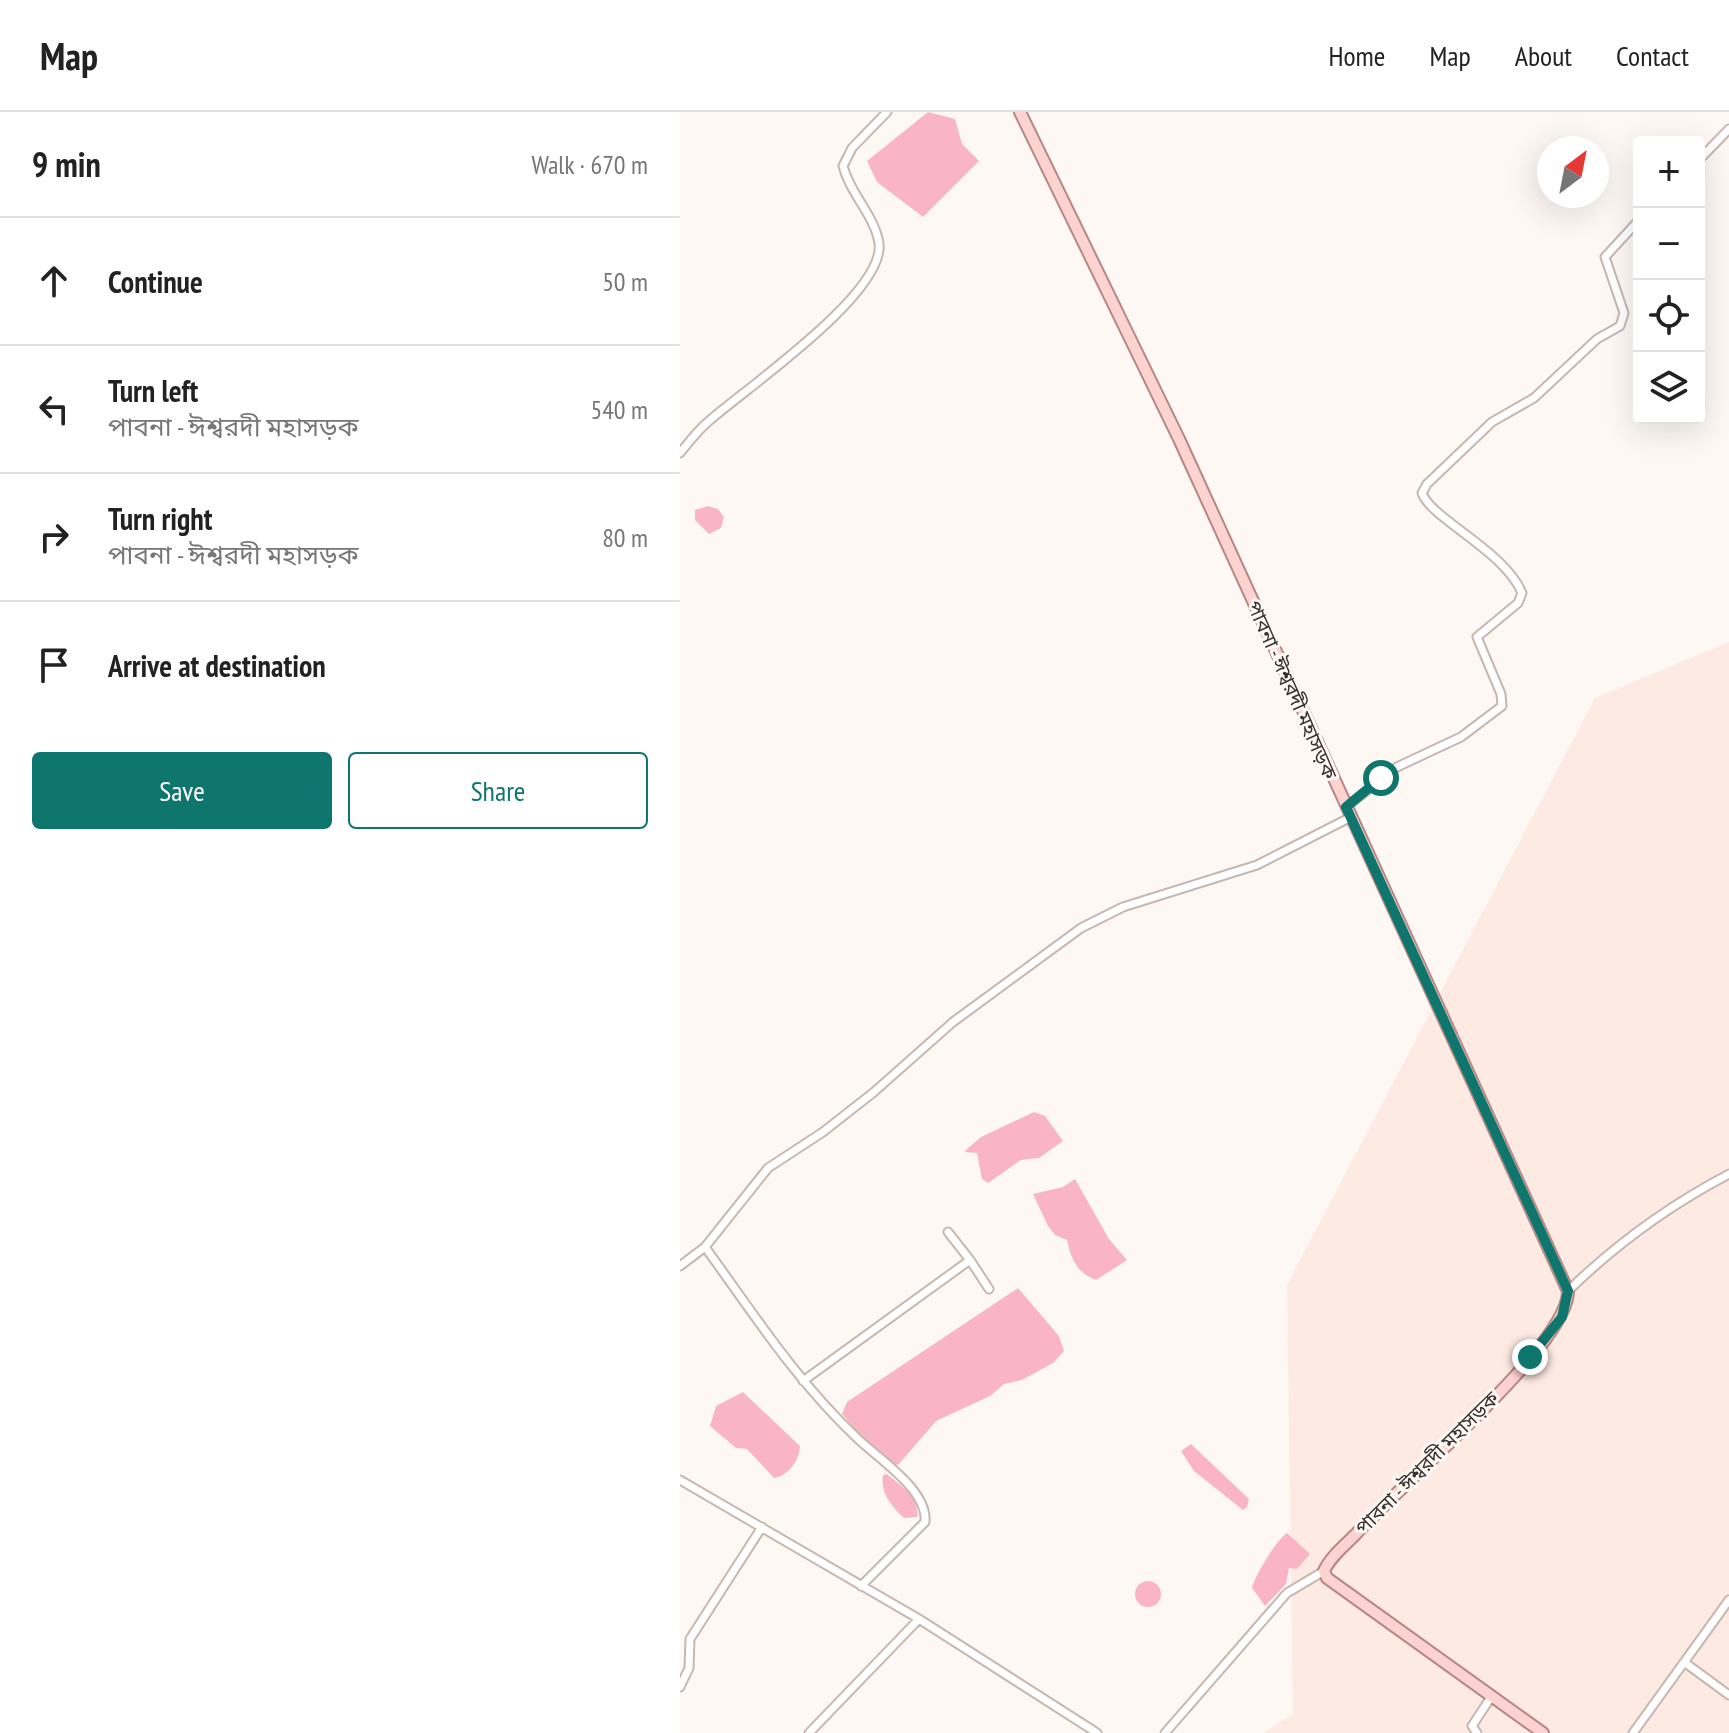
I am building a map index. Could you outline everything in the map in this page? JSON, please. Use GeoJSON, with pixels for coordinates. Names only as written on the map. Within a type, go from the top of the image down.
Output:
{"type":"FeatureCollection","features":[{"type":"Feature","properties":{"kind":"main road","name":"পাবনা - ঈশ্বরদী মহাসড়ক"},"geometry":{"type":"LineString","coordinates":[[1020,112],[1179,439],[1568,1291],[1562,1317],[1518,1371],[1370,1518],[1324,1571]]}},
{"type":"Feature","properties":{"kind":"main road"},"geometry":{"type":"LineString","coordinates":[[1324,1571],[1327,1578],[1543,1733]]}},
{"type":"Feature","properties":{"kind":"street"},"geometry":{"type":"LineString","coordinates":[[680,453],[708,422],[815,335],[875,267],[879,244],[874,226],[843,166],[852,148],[887,112]]}},
{"type":"Feature","properties":{"kind":"street"},"geometry":{"type":"LineString","coordinates":[[1705,154],[1729,129]]}},
{"type":"Feature","properties":{"kind":"street"},"geometry":{"type":"LineString","coordinates":[[680,1266],[705,1247],[768,1168],[843,1116],[953,1022],[1081,928],[1123,907],[1257,865],[1350,808],[1381,778],[1413,758],[1461,737],[1500,709],[1501,694],[1477,637],[1522,597],[1520,587],[1499,559],[1424,499],[1424,488],[1492,422],[1534,398],[1597,339],[1623,322],[1605,257],[1633,227]]}},
{"type":"Feature","properties":{"kind":"street"},"geometry":{"type":"LineString","coordinates":[[1568,1291],[1598,1262],[1676,1201],[1729,1174]]}},
{"type":"Feature","properties":{"kind":"street"},"geometry":{"type":"LineString","coordinates":[[948,1232],[989,1289]]}},
{"type":"Feature","properties":{"kind":"street"},"geometry":{"type":"LineString","coordinates":[[705,1247],[741,1302],[803,1381],[838,1421],[913,1488],[923,1503],[925,1522],[861,1586]]}},
{"type":"Feature","properties":{"kind":"street"},"geometry":{"type":"LineString","coordinates":[[803,1381],[970,1260]]}},
{"type":"Feature","properties":{"kind":"street"},"geometry":{"type":"LineString","coordinates":[[680,1480],[919,1619],[1097,1733]]}},
{"type":"Feature","properties":{"kind":"street"},"geometry":{"type":"LineString","coordinates":[[680,1687],[689,1668],[690,1639],[762,1527]]}},
{"type":"Feature","properties":{"kind":"street"},"geometry":{"type":"LineString","coordinates":[[1165,1733],[1287,1593],[1324,1571]]}},
{"type":"Feature","properties":{"kind":"street"},"geometry":{"type":"LineString","coordinates":[[1633,1733],[1729,1600]]}},
{"type":"Feature","properties":{"kind":"street"},"geometry":{"type":"LineString","coordinates":[[1720,1613],[1729,1620]]}},
{"type":"Feature","properties":{"kind":"street"},"geometry":{"type":"LineString","coordinates":[[809,1733],[919,1619]]}},
{"type":"Feature","properties":{"kind":"street"},"geometry":{"type":"LineString","coordinates":[[1684,1662],[1729,1695]]}},
{"type":"Feature","properties":{"kind":"street"},"geometry":{"type":"LineString","coordinates":[[1477,1733],[1472,1726],[1491,1697]]}},
{"type":"Feature","properties":{"kind":"shaded area"},"geometry":{"type":"Polygon","coordinates":[[[928,112],[955,119],[962,144],[979,161],[923,217],[877,182],[867,161],[928,112]]]}},
{"type":"Feature","properties":{"kind":"shaded area"},"geometry":{"type":"Polygon","coordinates":[[[708,506],[718,509],[724,517],[721,528],[709,534],[695,520],[695,510],[708,506]]]}},
{"type":"Feature","properties":{"kind":"shaded area"},"geometry":{"type":"Polygon","coordinates":[[[1729,642],[1729,1733],[1263,1733],[1293,1714],[1287,1285],[1595,698],[1729,642]]]}},
{"type":"Feature","properties":{"kind":"shaded area"},"geometry":{"type":"Polygon","coordinates":[[[1034,1112],[1045,1116],[1063,1141],[1039,1158],[1021,1160],[988,1183],[982,1179],[977,1153],[966,1150],[981,1137],[1034,1112]]]}},
{"type":"Feature","properties":{"kind":"shaded area"},"geometry":{"type":"Polygon","coordinates":[[[1075,1179],[1109,1239],[1127,1260],[1096,1280],[1076,1264],[1067,1240],[1055,1235],[1048,1226],[1033,1194],[1063,1187],[1075,1179]]]}},
{"type":"Feature","properties":{"kind":"shaded area"},"geometry":{"type":"Polygon","coordinates":[[[1018,1288],[1059,1336],[1064,1351],[1053,1363],[1022,1380],[1004,1384],[990,1396],[936,1421],[899,1464],[893,1466],[872,1450],[842,1414],[847,1402],[1018,1288]]]}},
{"type":"Feature","properties":{"kind":"shaded area"},"geometry":{"type":"Polygon","coordinates":[[[743,1392],[800,1446],[798,1457],[784,1474],[774,1478],[747,1449],[736,1448],[710,1426],[716,1406],[743,1392]]]}},
{"type":"Feature","properties":{"kind":"shaded area"},"geometry":{"type":"Polygon","coordinates":[[[1191,1444],[1249,1499],[1247,1507],[1243,1510],[1194,1471],[1181,1451],[1191,1444]]]}},
{"type":"Feature","properties":{"kind":"shaded area"},"geometry":{"type":"Polygon","coordinates":[[[887,1474],[915,1497],[918,1517],[904,1518],[891,1504],[883,1487],[883,1475],[887,1474]]]}},
{"type":"Feature","properties":{"kind":"shaded area"},"geometry":{"type":"Polygon","coordinates":[[[1287,1533],[1310,1554],[1297,1569],[1289,1568],[1286,1584],[1265,1606],[1252,1588],[1266,1559],[1287,1533]]]}},
{"type":"Feature","properties":{"kind":"shaded area"},"geometry":{"type":"Polygon","coordinates":[[[1148,1581],[1157,1585],[1161,1594],[1157,1603],[1148,1607],[1139,1603],[1135,1594],[1139,1585],[1148,1581]]]}},
{"type":"Feature","properties":{"kind":"route"},"geometry":{"type":"LineString","coordinates":[[1381,778],[1346,807],[1568,1291],[1562,1317],[1530,1357]]}}]}
